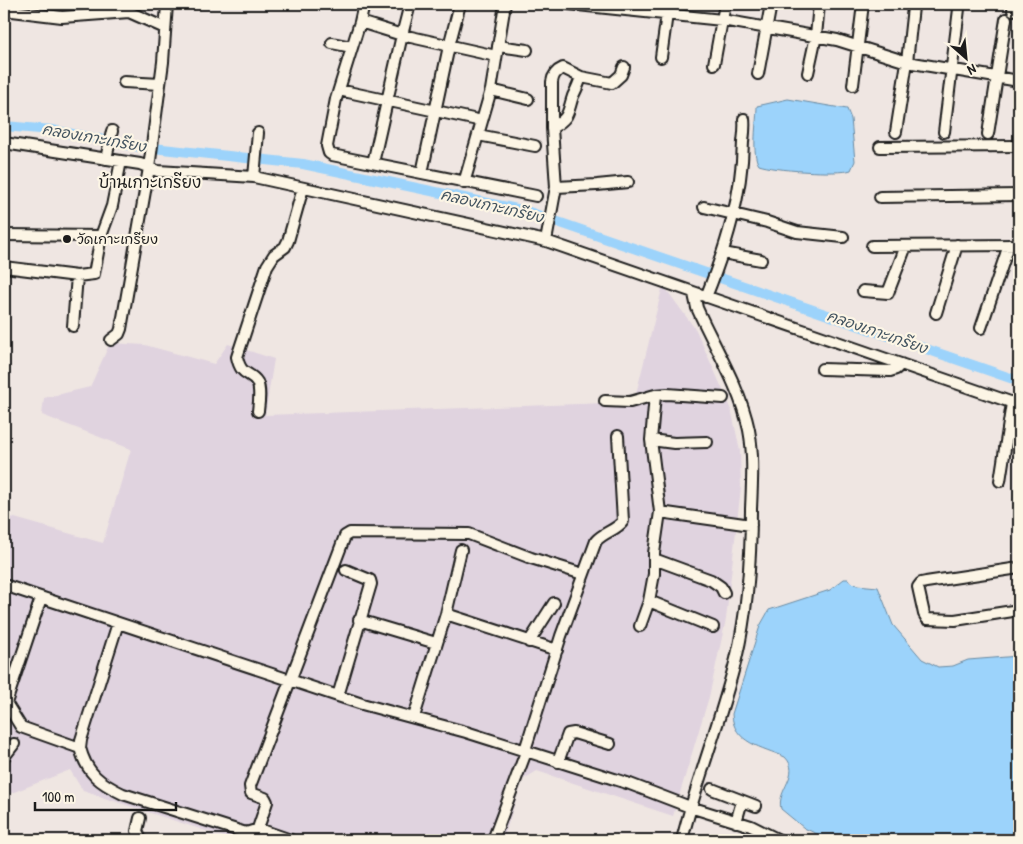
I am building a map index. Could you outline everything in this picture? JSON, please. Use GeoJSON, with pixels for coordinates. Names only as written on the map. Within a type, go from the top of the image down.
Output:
{"type":"FeatureCollection","features":[{"type":"Feature","properties":{"kind":"street"},"geometry":{"type":"LineString","coordinates":[[111,340],[119,334],[121,329],[149,164],[160,84],[167,4]]}},
{"type":"Feature","properties":{"kind":"street"},"geometry":{"type":"LineString","coordinates":[[364,4],[339,90],[328,150],[332,155],[536,196]]}},
{"type":"Feature","properties":{"kind":"street"},"geometry":{"type":"LineString","coordinates":[[373,163],[410,4]]}},
{"type":"Feature","properties":{"kind":"street"},"geometry":{"type":"LineString","coordinates":[[422,173],[449,46],[460,4]]}},
{"type":"Feature","properties":{"kind":"street"},"geometry":{"type":"LineString","coordinates":[[464,183],[491,90],[505,4]]}},
{"type":"Feature","properties":{"kind":"street"},"geometry":{"type":"LineString","coordinates":[[568,4],[672,10],[816,36],[858,46],[907,62],[1019,81]]}},
{"type":"Feature","properties":{"kind":"street"},"geometry":{"type":"LineString","coordinates":[[714,64],[725,4]]}},
{"type":"Feature","properties":{"kind":"street"},"geometry":{"type":"LineString","coordinates":[[758,74],[771,4]]}},
{"type":"Feature","properties":{"kind":"street"},"geometry":{"type":"LineString","coordinates":[[808,72],[816,36],[819,4]]}},
{"type":"Feature","properties":{"kind":"street"},"geometry":{"type":"LineString","coordinates":[[853,85],[863,4]]}},
{"type":"Feature","properties":{"kind":"street"},"geometry":{"type":"LineString","coordinates":[[896,132],[913,7]]}},
{"type":"Feature","properties":{"kind":"street"},"geometry":{"type":"LineString","coordinates":[[4,10],[62,17],[104,9],[129,12],[165,28]]}},
{"type":"Feature","properties":{"kind":"street"},"geometry":{"type":"LineString","coordinates":[[944,132],[960,9]]}},
{"type":"Feature","properties":{"kind":"street"},"geometry":{"type":"LineString","coordinates":[[661,57],[672,10]]}},
{"type":"Feature","properties":{"kind":"street"},"geometry":{"type":"LineString","coordinates":[[988,134],[1006,19]]}},
{"type":"Feature","properties":{"kind":"street"},"geometry":{"type":"LineString","coordinates":[[360,22],[402,35],[496,56]]}},
{"type":"Feature","properties":{"kind":"street"},"geometry":{"type":"LineString","coordinates":[[332,43],[352,47]]}},
{"type":"Feature","properties":{"kind":"street"},"geometry":{"type":"LineString","coordinates":[[498,46],[527,50]]}},
{"type":"Feature","properties":{"kind":"street"},"geometry":{"type":"LineString","coordinates":[[546,241],[556,187],[552,128],[553,76],[558,70],[563,68],[581,78],[612,83],[621,75],[624,67]]}},
{"type":"Feature","properties":{"kind":"street"},"geometry":{"type":"LineString","coordinates":[[552,128],[561,122],[570,111],[581,78]]}},
{"type":"Feature","properties":{"kind":"street"},"geometry":{"type":"LineString","coordinates":[[124,82],[160,84]]}},
{"type":"Feature","properties":{"kind":"street"},"geometry":{"type":"LineString","coordinates":[[339,90],[482,121]]}},
{"type":"Feature","properties":{"kind":"street"},"geometry":{"type":"LineString","coordinates":[[491,90],[528,99]]}},
{"type":"Feature","properties":{"kind":"street"},"geometry":{"type":"LineString","coordinates":[[707,294],[723,252],[734,214],[744,160],[744,119]]}},
{"type":"Feature","properties":{"kind":"street"},"geometry":{"type":"LineString","coordinates":[[254,174],[258,133]]}},
{"type":"Feature","properties":{"kind":"street"},"geometry":{"type":"LineString","coordinates":[[107,155],[111,134]]}},
{"type":"Feature","properties":{"kind":"street"},"geometry":{"type":"LineString","coordinates":[[478,135],[535,146]]}},
{"type":"Feature","properties":{"kind":"street"},"geometry":{"type":"LineString","coordinates":[[4,143],[107,155],[121,161],[149,164],[158,171],[254,174],[303,188],[546,241],[694,294],[707,294],[1016,404],[1000,481]]}},
{"type":"Feature","properties":{"kind":"street"},"geometry":{"type":"LineString","coordinates":[[880,147],[1019,146]]}},
{"type":"Feature","properties":{"kind":"street"},"geometry":{"type":"LineString","coordinates":[[4,266],[77,276],[91,276],[95,273],[101,236],[112,206],[121,161]]}},
{"type":"Feature","properties":{"kind":"street"},"geometry":{"type":"LineString","coordinates":[[556,187],[628,182]]}},
{"type":"Feature","properties":{"kind":"street"},"geometry":{"type":"LineString","coordinates":[[258,411],[260,397],[257,382],[239,368],[237,357],[267,266],[274,255],[285,247],[288,241],[303,188]]}},
{"type":"Feature","properties":{"kind":"street"},"geometry":{"type":"LineString","coordinates":[[880,196],[1019,195]]}},
{"type":"Feature","properties":{"kind":"street"},"geometry":{"type":"LineString","coordinates":[[704,208],[734,214],[797,232],[843,237]]}},
{"type":"Feature","properties":{"kind":"street"},"geometry":{"type":"LineString","coordinates":[[4,235],[101,236]]}},
{"type":"Feature","properties":{"kind":"street"},"geometry":{"type":"LineString","coordinates":[[936,313],[957,245]]}},
{"type":"Feature","properties":{"kind":"street"},"geometry":{"type":"LineString","coordinates":[[872,246],[1014,245],[981,328]]}},
{"type":"Feature","properties":{"kind":"street"},"geometry":{"type":"LineString","coordinates":[[863,291],[888,293],[906,246]]}},
{"type":"Feature","properties":{"kind":"street"},"geometry":{"type":"LineString","coordinates":[[723,252],[761,260]]}},
{"type":"Feature","properties":{"kind":"street"},"geometry":{"type":"LineString","coordinates":[[73,326],[77,276]]}},
{"type":"Feature","properties":{"kind":"street"},"geometry":{"type":"LineString","coordinates":[[682,840],[690,807],[737,657],[748,597],[751,525],[752,476],[749,431],[737,393],[697,308],[694,294]]}},
{"type":"Feature","properties":{"kind":"street"},"geometry":{"type":"LineString","coordinates":[[822,369],[890,371],[896,369],[901,364]]}},
{"type":"Feature","properties":{"kind":"street"},"geometry":{"type":"LineString","coordinates":[[605,401],[630,402],[655,395],[667,394],[723,398]]}},
{"type":"Feature","properties":{"kind":"street"},"geometry":{"type":"LineString","coordinates":[[640,626],[649,601],[654,574],[660,512],[651,440],[655,395]]}},
{"type":"Feature","properties":{"kind":"street"},"geometry":{"type":"LineString","coordinates":[[493,840],[526,751],[557,650],[596,541],[606,532],[621,525],[623,522],[618,436]]}},
{"type":"Feature","properties":{"kind":"street"},"geometry":{"type":"LineString","coordinates":[[651,440],[674,443],[707,442]]}},
{"type":"Feature","properties":{"kind":"street"},"geometry":{"type":"LineString","coordinates":[[660,512],[751,525]]}},
{"type":"Feature","properties":{"kind":"street"},"geometry":{"type":"LineString","coordinates":[[254,840],[267,802],[265,798],[251,793],[250,786],[345,536],[350,533],[469,534],[531,558],[583,574]]}},
{"type":"Feature","properties":{"kind":"street"},"geometry":{"type":"LineString","coordinates":[[414,717],[446,614],[461,550]]}},
{"type":"Feature","properties":{"kind":"street"},"geometry":{"type":"LineString","coordinates":[[654,559],[711,580],[724,593]]}},
{"type":"Feature","properties":{"kind":"street"},"geometry":{"type":"LineString","coordinates":[[1019,568],[926,582],[921,583],[918,587],[924,614],[927,619],[955,620],[1019,610]]}},
{"type":"Feature","properties":{"kind":"street"},"geometry":{"type":"LineString","coordinates":[[338,696],[371,584],[370,580],[346,570]]}},
{"type":"Feature","properties":{"kind":"street"},"geometry":{"type":"LineString","coordinates":[[4,585],[338,696],[414,717],[630,784],[690,807],[751,826],[779,840]]}},
{"type":"Feature","properties":{"kind":"street"},"geometry":{"type":"LineString","coordinates":[[41,598],[5,702],[21,727],[80,748]]}},
{"type":"Feature","properties":{"kind":"street"},"geometry":{"type":"LineString","coordinates":[[649,601],[713,627]]}},
{"type":"Feature","properties":{"kind":"street"},"geometry":{"type":"LineString","coordinates":[[529,642],[554,602]]}},
{"type":"Feature","properties":{"kind":"street"},"geometry":{"type":"LineString","coordinates":[[446,614],[557,650]]}},
{"type":"Feature","properties":{"kind":"street"},"geometry":{"type":"LineString","coordinates":[[359,620],[436,643]]}},
{"type":"Feature","properties":{"kind":"street"},"geometry":{"type":"LineString","coordinates":[[118,623],[81,740],[82,756],[92,775],[108,787],[123,794],[246,833],[259,829],[291,840]]}},
{"type":"Feature","properties":{"kind":"street"},"geometry":{"type":"LineString","coordinates":[[558,762],[568,734],[574,733],[610,744]]}},
{"type":"Feature","properties":{"kind":"street"},"geometry":{"type":"LineString","coordinates":[[4,757],[14,744]]}},
{"type":"Feature","properties":{"kind":"street"},"geometry":{"type":"LineString","coordinates":[[712,789],[756,806]]}},
{"type":"Feature","properties":{"kind":"street"},"geometry":{"type":"LineString","coordinates":[[736,822],[742,801]]}},
{"type":"Feature","properties":{"kind":"street"},"geometry":{"type":"LineString","coordinates":[[140,818],[137,831],[140,840]]}},
{"type":"Feature","properties":{"kind":"shaded area"},"geometry":{"type":"Polygon","coordinates":[[[663,285],[696,330],[731,408],[740,451],[741,487],[726,619],[709,697],[673,816],[537,771],[522,780],[503,840],[234,840],[83,791],[70,770],[4,796],[4,515],[103,543],[131,449],[42,415],[44,398],[90,387],[110,343],[145,345],[214,364],[228,344],[274,359],[265,415],[634,402],[663,285]]]}},
{"type":"Feature","properties":{"kind":"water"},"geometry":{"type":"Polygon","coordinates":[[[788,99],[847,109],[851,119],[855,161],[851,170],[833,172],[805,171],[777,169],[759,165],[755,153],[757,106],[788,99]]]}},
{"type":"Feature","properties":{"kind":"water"},"geometry":{"type":"Polygon","coordinates":[[[844,579],[848,579],[857,585],[878,587],[893,625],[922,659],[938,667],[953,666],[968,660],[1019,656],[1019,840],[830,840],[804,828],[781,809],[780,802],[790,776],[790,763],[785,757],[758,747],[743,738],[737,732],[732,714],[760,626],[769,610],[830,590],[844,579]]]}},
{"type":"Feature","properties":{"kind":"waterway","name":"คลองเกาะเกรียง"},"geometry":{"type":"LineString","coordinates":[[4,126],[52,130],[134,146],[303,164],[526,211],[1019,381]]}},
{"type":"Feature","properties":{"kind":"place","name":"วัดเกาะเกรียง"},"geometry":{"type":"Point","coordinates":[67,239]}},
{"type":"Feature","properties":{"kind":"district","name":"บ้านเกาะเกรียง"},"geometry":{"type":"Point","coordinates":[150,182]}}]}
